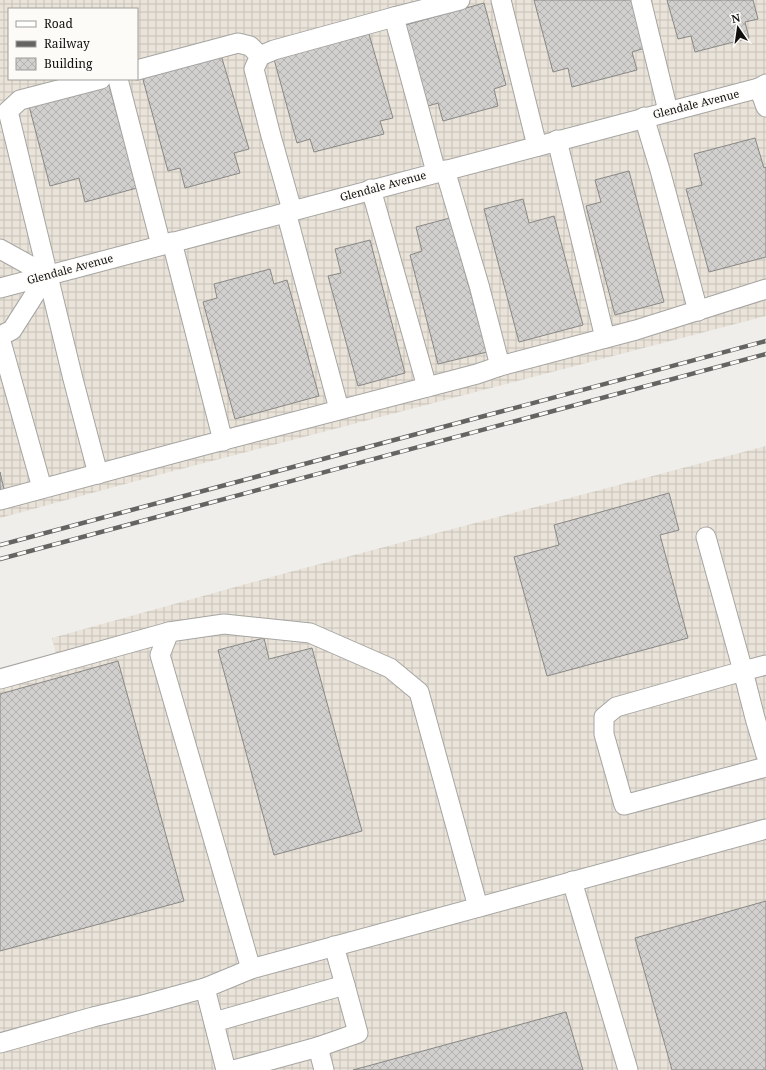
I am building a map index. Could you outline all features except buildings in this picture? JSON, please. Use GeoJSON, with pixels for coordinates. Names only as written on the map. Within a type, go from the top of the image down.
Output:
{"type":"FeatureCollection","features":[{"type":"Feature","properties":{"kind":"street"},"geometry":{"type":"LineString","coordinates":[[339,409],[254,69],[260,56],[274,50],[460,0]]}},
{"type":"Feature","properties":{"kind":"street"},"geometry":{"type":"LineString","coordinates":[[501,0],[537,146]]}},
{"type":"Feature","properties":{"kind":"street"},"geometry":{"type":"LineString","coordinates":[[641,0],[668,111]]}},
{"type":"Feature","properties":{"kind":"street"},"geometry":{"type":"LineString","coordinates":[[394,17],[440,171],[479,285],[500,366]]}},
{"type":"Feature","properties":{"kind":"street"},"geometry":{"type":"LineString","coordinates":[[138,70],[238,43],[250,46],[260,56]]}},
{"type":"Feature","properties":{"kind":"street"},"geometry":{"type":"LineString","coordinates":[[97,80],[20,100],[8,111],[98,474]]}},
{"type":"Feature","properties":{"kind":"street"},"geometry":{"type":"LineString","coordinates":[[118,80],[224,441]]}},
{"type":"Feature","properties":{"kind":"street"},"geometry":{"type":"LineString","coordinates":[[762,86],[766,106]]}},
{"type":"Feature","properties":{"kind":"street","name":"Glendale Avenue"},"geometry":{"type":"LineString","coordinates":[[0,288],[762,86]]}},
{"type":"Feature","properties":{"kind":"street"},"geometry":{"type":"LineString","coordinates":[[644,117],[660,170],[698,311]]}},
{"type":"Feature","properties":{"kind":"street"},"geometry":{"type":"LineString","coordinates":[[557,140],[605,338]]}},
{"type":"Feature","properties":{"kind":"street"},"geometry":{"type":"LineString","coordinates":[[372,189],[427,386]]}},
{"type":"Feature","properties":{"kind":"street"},"geometry":{"type":"LineString","coordinates":[[0,249],[48,275]]}},
{"type":"Feature","properties":{"kind":"street"},"geometry":{"type":"LineString","coordinates":[[42,488],[0,337],[12,330],[48,275]]}},
{"type":"Feature","properties":{"kind":"street"},"geometry":{"type":"LineString","coordinates":[[0,500],[339,409],[477,374],[500,366],[636,330],[766,289]]}},
{"type":"Feature","properties":{"kind":"street"},"geometry":{"type":"LineString","coordinates":[[706,537],[743,671],[760,716],[766,755]]}},
{"type":"Feature","properties":{"kind":"street"},"geometry":{"type":"LineString","coordinates":[[0,678],[169,632],[224,624],[310,633],[390,668],[419,692],[478,907]]}},
{"type":"Feature","properties":{"kind":"street"},"geometry":{"type":"LineString","coordinates":[[169,632],[160,655],[251,969]]}},
{"type":"Feature","properties":{"kind":"street"},"geometry":{"type":"LineString","coordinates":[[766,665],[616,707],[604,717],[604,734],[624,805],[766,767]]}},
{"type":"Feature","properties":{"kind":"street"},"geometry":{"type":"LineString","coordinates":[[0,1043],[205,988],[251,969],[766,829]]}},
{"type":"Feature","properties":{"kind":"street"},"geometry":{"type":"LineString","coordinates":[[572,881],[628,1070]]}},
{"type":"Feature","properties":{"kind":"street"},"geometry":{"type":"LineString","coordinates":[[234,1070],[318,1047],[358,1033],[334,946]]}},
{"type":"Feature","properties":{"kind":"street"},"geometry":{"type":"LineString","coordinates":[[214,1022],[345,985]]}},
{"type":"Feature","properties":{"kind":"street"},"geometry":{"type":"LineString","coordinates":[[205,988],[226,1070]]}},
{"type":"Feature","properties":{"kind":"street"},"geometry":{"type":"LineString","coordinates":[[318,1047],[324,1070]]}},
{"type":"Feature","properties":{"kind":"shaded area"},"geometry":{"type":"Polygon","coordinates":[[[0,0],[766,0],[766,316],[162,474],[0,518],[0,0]]]}},
{"type":"Feature","properties":{"kind":"shaded area"},"geometry":{"type":"Polygon","coordinates":[[[766,446],[766,1070],[0,1070],[0,670],[56,654],[52,638],[286,573],[766,446]]]}},
{"type":"Feature","properties":{"kind":"railway"},"geometry":{"type":"LineString","coordinates":[[0,545],[766,341]]}},
{"type":"Feature","properties":{"kind":"railway"},"geometry":{"type":"LineString","coordinates":[[0,559],[766,354]]}}]}
